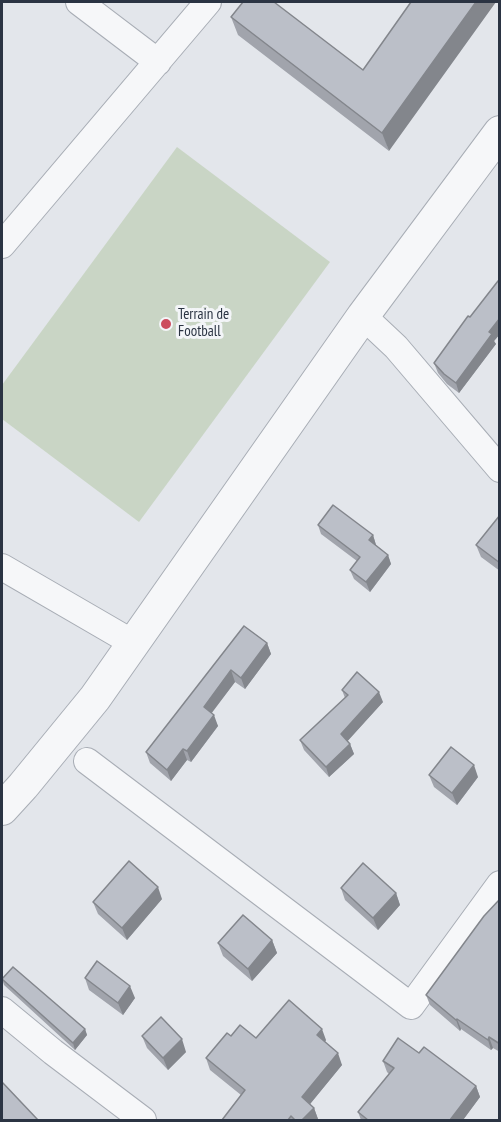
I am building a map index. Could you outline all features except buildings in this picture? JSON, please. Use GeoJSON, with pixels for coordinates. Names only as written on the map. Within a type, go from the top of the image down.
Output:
{"type":"FeatureCollection","features":[{"type":"Feature","properties":{"kind":"street"},"geometry":{"type":"LineString","coordinates":[[79,2],[158,62]]}},
{"type":"Feature","properties":{"kind":"street"},"geometry":{"type":"LineString","coordinates":[[2,245],[208,2]]}},
{"type":"Feature","properties":{"kind":"street"},"geometry":{"type":"LineString","coordinates":[[2,809],[95,698],[363,316],[500,132]]}},
{"type":"Feature","properties":{"kind":"street"},"geometry":{"type":"LineString","coordinates":[[363,316],[396,347],[500,469]]}},
{"type":"Feature","properties":{"kind":"street"},"geometry":{"type":"LineString","coordinates":[[2,567],[133,643]]}},
{"type":"Feature","properties":{"kind":"street"},"geometry":{"type":"LineString","coordinates":[[87,762],[411,1006],[500,884]]}},
{"type":"Feature","properties":{"kind":"street"},"geometry":{"type":"LineString","coordinates":[[2,1010],[143,1120]]}},
{"type":"Feature","properties":{"kind":"green space","name":"Terrain de Football"},"geometry":{"type":"Polygon","coordinates":[[[177,147],[330,262],[139,522],[2,419],[2,385],[177,147]]]}},
{"type":"Feature","properties":{"kind":"place","name":"Terrain de Football"},"geometry":{"type":"Point","coordinates":[166,324]}}]}
